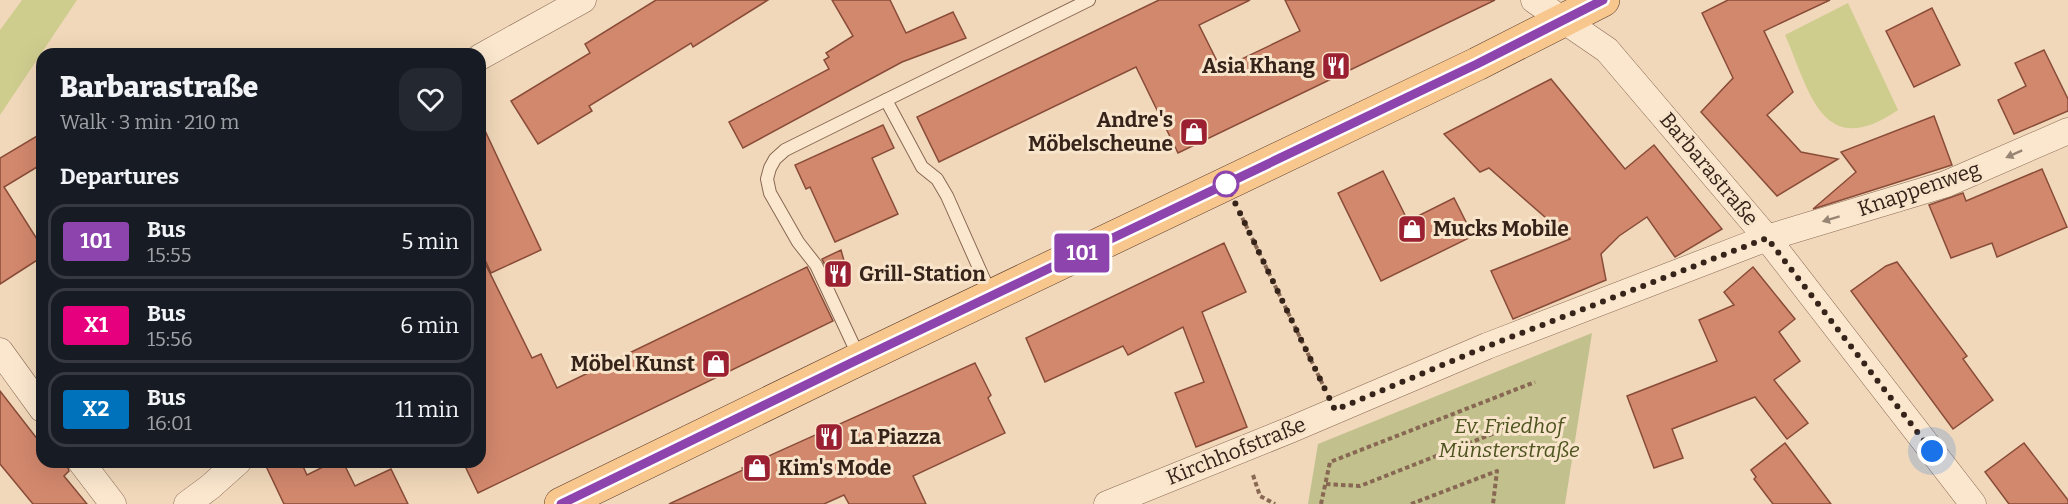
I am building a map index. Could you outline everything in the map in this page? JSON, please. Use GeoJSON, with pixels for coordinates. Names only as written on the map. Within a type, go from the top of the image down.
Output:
{"type":"FeatureCollection","features":[{"type":"Feature","properties":{"kind":"main road"},"geometry":{"type":"LineString","coordinates":[[561,504],[860,358],[1477,64],[1604,0]]}},
{"type":"Feature","properties":{"kind":"street"},"geometry":{"type":"LineString","coordinates":[[486,54],[583,0]]}},
{"type":"Feature","properties":{"kind":"street","name":"Barbarastraße"},"geometry":{"type":"LineString","coordinates":[[1534,0],[1607,50],[1767,238],[1973,504]]}},
{"type":"Feature","properties":{"kind":"street","name":"Knappenweg"},"geometry":{"type":"LineString","coordinates":[[1767,238],[1946,184],[2068,131]]}},
{"type":"Feature","properties":{"kind":"street","name":"Kirchhofstraße"},"geometry":{"type":"LineString","coordinates":[[1107,504],[1488,346],[1767,238]]}},
{"type":"Feature","properties":{"kind":"street"},"geometry":{"type":"LineString","coordinates":[[0,351],[36,401]]}},
{"type":"Feature","properties":{"kind":"street"},"geometry":{"type":"LineString","coordinates":[[86,468],[113,504]]}},
{"type":"Feature","properties":{"kind":"street"},"geometry":{"type":"LineString","coordinates":[[187,504],[231,468]]}},
{"type":"Feature","properties":{"kind":"lane"},"geometry":{"type":"LineString","coordinates":[[860,358],[816,265],[798,242],[770,193],[767,179],[775,159],[784,150],[1089,0]]}},
{"type":"Feature","properties":{"kind":"lane"},"geometry":{"type":"LineString","coordinates":[[886,100],[922,166],[937,179],[947,195],[992,296]]}},
{"type":"Feature","properties":{"kind":"path"},"geometry":{"type":"LineString","coordinates":[[1226,184],[1335,410]]}},
{"type":"Feature","properties":{"kind":"path"},"geometry":{"type":"LineString","coordinates":[[1321,504],[1330,462],[1535,382]]}},
{"type":"Feature","properties":{"kind":"path"},"geometry":{"type":"LineString","coordinates":[[1326,484],[1360,486],[1520,423]]}},
{"type":"Feature","properties":{"kind":"path"},"geometry":{"type":"LineString","coordinates":[[1243,449],[1260,496],[1275,504]]}},
{"type":"Feature","properties":{"kind":"path"},"geometry":{"type":"LineString","coordinates":[[1412,503],[1497,471],[1492,504]]}},
{"type":"Feature","properties":{"kind":"path"},"geometry":{"type":"LineString","coordinates":[[1412,503],[1421,504]]}},
{"type":"Feature","properties":{"kind":"shaded area"},"geometry":{"type":"Polygon","coordinates":[[[22,0],[77,0],[45,48],[36,48],[36,61],[0,115],[0,30],[22,0]]]}},
{"type":"Feature","properties":{"kind":"shaded area"},"geometry":{"type":"Polygon","coordinates":[[[1848,3],[1898,110],[1872,124],[1852,128],[1835,124],[1822,113],[1812,97],[1785,35],[1848,3]]]}},
{"type":"Feature","properties":{"kind":"green space","name":"Ev. Friedhof Münsterstraße"},"geometry":{"type":"Polygon","coordinates":[[[1592,333],[1565,504],[1308,504],[1318,444],[1592,333]]]}},
{"type":"Feature","properties":{"kind":"building"},"geometry":{"type":"Polygon","coordinates":[[[656,0],[768,0],[693,47],[691,43],[589,106],[592,111],[538,144],[511,101],[590,53],[585,44],[656,0]]]}},
{"type":"Feature","properties":{"kind":"building"},"geometry":{"type":"Polygon","coordinates":[[[832,0],[890,0],[906,33],[953,12],[966,38],[902,62],[743,148],[729,122],[829,69],[824,60],[829,57],[826,53],[853,36],[832,0]]]}},
{"type":"Feature","properties":{"kind":"building"},"geometry":{"type":"Polygon","coordinates":[[[1159,0],[1250,0],[1199,25],[1221,69],[1300,31],[1285,0],[1495,0],[1178,153],[1136,67],[939,162],[917,117],[1159,0]]]}},
{"type":"Feature","properties":{"kind":"building"},"geometry":{"type":"Polygon","coordinates":[[[1728,0],[1830,0],[1764,31],[1793,92],[1767,115],[1801,152],[1838,159],[1777,196],[1701,112],[1733,78],[1702,13],[1728,0]]]}},
{"type":"Feature","properties":{"kind":"building"},"geometry":{"type":"Polygon","coordinates":[[[1932,8],[1960,65],[1914,87],[1886,31],[1932,8]]]}},
{"type":"Feature","properties":{"kind":"building"},"geometry":{"type":"Polygon","coordinates":[[[2044,50],[2068,99],[2068,111],[2014,134],[1998,100],[2026,86],[2015,63],[2044,50]]]}},
{"type":"Feature","properties":{"kind":"building"},"geometry":{"type":"Polygon","coordinates":[[[1551,79],[1625,169],[1654,145],[1722,229],[1675,257],[1647,217],[1619,236],[1601,254],[1606,280],[1513,319],[1491,271],[1570,239],[1489,168],[1480,172],[1444,134],[1551,79]]]}},
{"type":"Feature","properties":{"kind":"building"},"geometry":{"type":"Polygon","coordinates":[[[1934,116],[1952,165],[1813,209],[1856,172],[1841,152],[1934,116]]]}},
{"type":"Feature","properties":{"kind":"building"},"geometry":{"type":"Polygon","coordinates":[[[883,125],[894,148],[872,158],[898,214],[835,242],[810,187],[806,189],[795,165],[883,125]]]}},
{"type":"Feature","properties":{"kind":"building"},"geometry":{"type":"Polygon","coordinates":[[[486,133],[541,250],[491,273],[486,262],[486,133]]]}},
{"type":"Feature","properties":{"kind":"building"},"geometry":{"type":"Polygon","coordinates":[[[36,137],[36,168],[4,187],[36,238],[36,261],[0,284],[0,158],[36,137]]]}},
{"type":"Feature","properties":{"kind":"building"},"geometry":{"type":"Polygon","coordinates":[[[2042,169],[2067,227],[1997,257],[1992,243],[1951,258],[1929,205],[1963,193],[1966,201],[2042,169]]]}},
{"type":"Feature","properties":{"kind":"building","name":"Mucks Mobile"},"geometry":{"type":"Polygon","coordinates":[[[1383,171],[1408,221],[1454,198],[1473,236],[1381,281],[1338,193],[1383,171]]]}},
{"type":"Feature","properties":{"kind":"building"},"geometry":{"type":"Polygon","coordinates":[[[1224,243],[1246,292],[1202,312],[1247,427],[1196,447],[1175,393],[1204,382],[1183,327],[1128,355],[1123,346],[1045,382],[1026,338],[1224,243]]]}},
{"type":"Feature","properties":{"kind":"building","name":"Grill-Station"},"geometry":{"type":"Polygon","coordinates":[[[841,250],[850,282],[835,286],[822,259],[841,250]]]}},
{"type":"Feature","properties":{"kind":"building"},"geometry":{"type":"Polygon","coordinates":[[[1897,262],[1967,356],[1963,359],[1993,400],[1953,429],[1851,291],[1886,266],[1897,262]]]}},
{"type":"Feature","properties":{"kind":"building"},"geometry":{"type":"Polygon","coordinates":[[[486,265],[532,358],[541,354],[557,388],[807,267],[833,321],[478,493],[466,468],[486,468],[486,265]]]}},
{"type":"Feature","properties":{"kind":"building"},"geometry":{"type":"Polygon","coordinates":[[[1753,267],[1795,319],[1779,332],[1800,361],[1774,380],[1808,423],[1787,439],[1755,397],[1672,429],[1683,458],[1654,468],[1627,396],[1717,361],[1699,320],[1734,305],[1724,292],[1753,267]]]}},
{"type":"Feature","properties":{"kind":"building"},"geometry":{"type":"Polygon","coordinates":[[[975,363],[991,395],[988,398],[1005,433],[913,476],[926,504],[849,504],[844,495],[824,504],[669,504],[743,470],[742,468],[975,363]]]}},
{"type":"Feature","properties":{"kind":"building"},"geometry":{"type":"Polygon","coordinates":[[[0,391],[36,437],[36,468],[68,468],[69,471],[64,476],[87,504],[33,504],[0,464],[0,391]]]}},
{"type":"Feature","properties":{"kind":"building"},"geometry":{"type":"Polygon","coordinates":[[[1785,443],[1831,504],[1773,504],[1754,479],[1756,477],[1751,470],[1785,443]]]}},
{"type":"Feature","properties":{"kind":"building"},"geometry":{"type":"Polygon","coordinates":[[[2024,443],[2068,500],[2068,504],[2009,504],[1985,472],[2024,443]]]}},
{"type":"Feature","properties":{"kind":"building"},"geometry":{"type":"Polygon","coordinates":[[[267,468],[304,468],[307,475],[321,468],[346,468],[355,486],[391,469],[408,504],[284,504],[267,468]]]}},
{"type":"Feature","properties":{"kind":"bus line","name":"101"},"geometry":{"type":"LineString","coordinates":[[561,504],[1477,64],[1603,0]]}},
{"type":"Feature","properties":{"kind":"place","name":"Asia Khang"},"geometry":{"type":"Point","coordinates":[1336,66]}},
{"type":"Feature","properties":{"kind":"place","name":"Andre's Möbelscheune"},"geometry":{"type":"Point","coordinates":[1194,132]}},
{"type":"Feature","properties":{"kind":"place","name":"Mucks Mobile"},"geometry":{"type":"Point","coordinates":[1412,229]}},
{"type":"Feature","properties":{"kind":"place","name":"Grill-Station"},"geometry":{"type":"Point","coordinates":[838,274]}},
{"type":"Feature","properties":{"kind":"place","name":"Möbel Kunst"},"geometry":{"type":"Point","coordinates":[716,364]}},
{"type":"Feature","properties":{"kind":"place","name":"La Piazza"},"geometry":{"type":"Point","coordinates":[829,437]}},
{"type":"Feature","properties":{"kind":"place","name":"Kim's Mode"},"geometry":{"type":"Point","coordinates":[757,468]}},
{"type":"Feature","properties":{"kind":"route"},"geometry":{"type":"LineString","coordinates":[[1226,184],[1335,410],[1488,346],[1767,238],[1932,451]]}}]}
